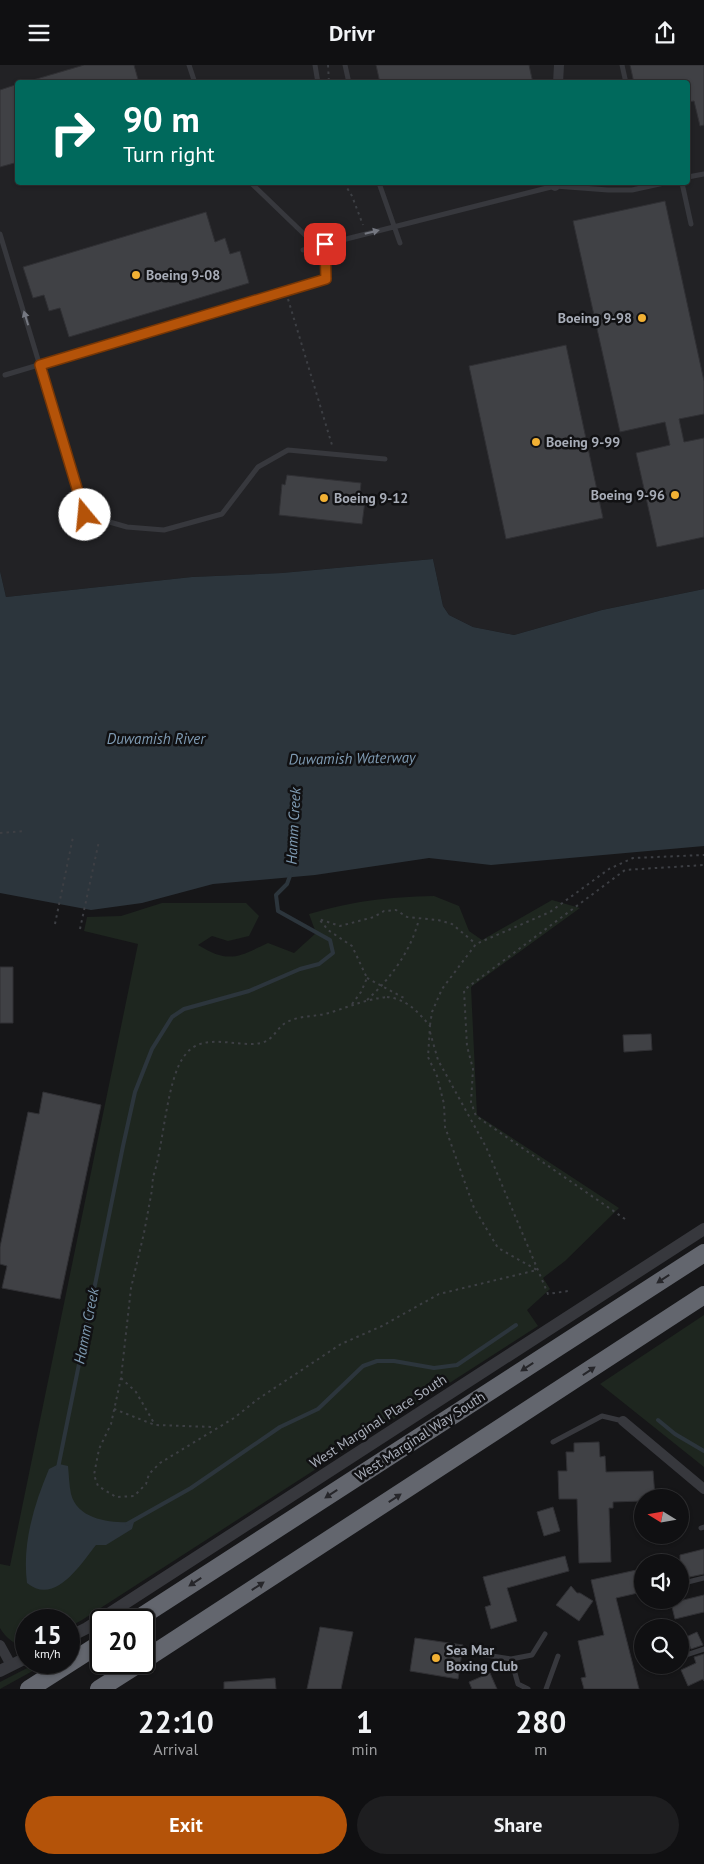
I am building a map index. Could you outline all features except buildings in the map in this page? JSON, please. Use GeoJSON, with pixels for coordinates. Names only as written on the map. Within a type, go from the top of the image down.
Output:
{"type":"FeatureCollection","features":[{"type":"Feature","properties":{"kind":"highway","name":"West Marginal Way South"},"geometry":{"type":"LineString","coordinates":[[153,1609],[704,1253]]}},
{"type":"Feature","properties":{"kind":"highway"},"geometry":{"type":"LineString","coordinates":[[155,1653],[704,1295]]}},
{"type":"Feature","properties":{"kind":"highway"},"geometry":{"type":"LineString","coordinates":[[30,1689],[90,1650]]}},
{"type":"Feature","properties":{"kind":"highway"},"geometry":{"type":"LineString","coordinates":[[99,1689],[123,1674]]}},
{"type":"Feature","properties":{"kind":"street"},"geometry":{"type":"LineString","coordinates":[[558,80],[559,65]]}},
{"type":"Feature","properties":{"kind":"street","name":"West Marginal Place South"},"geometry":{"type":"LineString","coordinates":[[80,1630],[704,1229]]}},
{"type":"Feature","properties":{"kind":"street"},"geometry":{"type":"LineString","coordinates":[[623,1421],[704,1489]]}},
{"type":"Feature","properties":{"kind":"street"},"geometry":{"type":"LineString","coordinates":[[0,1645],[5,1668]]}},
{"type":"Feature","properties":{"kind":"lane"},"geometry":{"type":"LineString","coordinates":[[189,65],[194,80]]}},
{"type":"Feature","properties":{"kind":"lane"},"geometry":{"type":"LineString","coordinates":[[315,65],[318,80]]}},
{"type":"Feature","properties":{"kind":"lane"},"geometry":{"type":"LineString","coordinates":[[345,65],[348,80]]}},
{"type":"Feature","properties":{"kind":"lane"},"geometry":{"type":"LineString","coordinates":[[622,65],[625,80]]}},
{"type":"Feature","properties":{"kind":"lane"},"geometry":{"type":"LineString","coordinates":[[690,177],[704,174]]}},
{"type":"Feature","properties":{"kind":"lane"},"geometry":{"type":"LineString","coordinates":[[253,185],[305,235],[325,244]]}},
{"type":"Feature","properties":{"kind":"lane"},"geometry":{"type":"LineString","coordinates":[[380,185],[400,243]]}},
{"type":"Feature","properties":{"kind":"lane"},"geometry":{"type":"LineString","coordinates":[[303,250],[551,185]]}},
{"type":"Feature","properties":{"kind":"lane"},"geometry":{"type":"LineString","coordinates":[[563,185],[608,191],[632,190],[646,185]]}},
{"type":"Feature","properties":{"kind":"lane"},"geometry":{"type":"LineString","coordinates":[[682,185],[691,224]]}},
{"type":"Feature","properties":{"kind":"lane"},"geometry":{"type":"LineString","coordinates":[[0,234],[85,515],[127,527],[164,530],[222,514],[258,467],[288,450],[386,459]]}},
{"type":"Feature","properties":{"kind":"lane"},"geometry":{"type":"LineString","coordinates":[[5,375],[326,279],[325,244]]}},
{"type":"Feature","properties":{"kind":"lane"},"geometry":{"type":"LineString","coordinates":[[553,1442],[602,1417],[623,1421]]}},
{"type":"Feature","properties":{"kind":"lane"},"geometry":{"type":"LineString","coordinates":[[689,1582],[704,1578]]}},
{"type":"Feature","properties":{"kind":"lane"},"geometry":{"type":"LineString","coordinates":[[479,1654],[511,1659],[532,1655],[545,1633]]}},
{"type":"Feature","properties":{"kind":"lane"},"geometry":{"type":"LineString","coordinates":[[689,1654],[704,1649]]}},
{"type":"Feature","properties":{"kind":"lane"},"geometry":{"type":"LineString","coordinates":[[546,1689],[558,1656]]}},
{"type":"Feature","properties":{"kind":"lane"},"geometry":{"type":"LineString","coordinates":[[511,1659],[518,1684],[528,1689]]}},
{"type":"Feature","properties":{"kind":"path"},"geometry":{"type":"LineString","coordinates":[[328,65],[329,80]]}},
{"type":"Feature","properties":{"kind":"path"},"geometry":{"type":"LineString","coordinates":[[345,185],[352,196],[363,225]]}},
{"type":"Feature","properties":{"kind":"path"},"geometry":{"type":"LineString","coordinates":[[285,291],[335,454]]}},
{"type":"Feature","properties":{"kind":"path"},"geometry":{"type":"LineString","coordinates":[[0,833],[26,831]]}},
{"type":"Feature","properties":{"kind":"path"},"geometry":{"type":"LineString","coordinates":[[55,924],[73,837]]}},
{"type":"Feature","properties":{"kind":"path"},"geometry":{"type":"LineString","coordinates":[[80,929],[99,841]]}},
{"type":"Feature","properties":{"kind":"path"},"geometry":{"type":"LineString","coordinates":[[537,1270],[498,1248],[474,1208],[445,1127],[444,1105],[437,1076],[428,1057],[432,1012],[442,989],[476,944],[550,913],[609,869],[632,858],[704,855]]}},
{"type":"Feature","properties":{"kind":"path"},"geometry":{"type":"LineString","coordinates":[[624,1219],[476,1116],[471,1102],[473,1069],[467,1045],[464,990],[625,870],[704,865]]}},
{"type":"Feature","properties":{"kind":"path"},"geometry":{"type":"LineString","coordinates":[[402,1001],[404,998],[396,991],[367,978],[352,945],[328,930],[319,919],[340,926],[374,917],[384,911],[396,910],[407,917],[452,924],[476,944]]}},
{"type":"Feature","properties":{"kind":"path"},"geometry":{"type":"LineString","coordinates":[[367,1000],[382,986],[406,953],[414,937],[419,919]]}},
{"type":"Feature","properties":{"kind":"path"},"geometry":{"type":"LineString","coordinates":[[352,1003],[367,978]]}},
{"type":"Feature","properties":{"kind":"path"},"geometry":{"type":"LineString","coordinates":[[537,1270],[439,1294],[390,1322],[341,1344],[258,1399],[234,1418],[216,1427],[154,1467],[146,1484],[134,1496],[119,1498],[98,1485],[94,1475],[99,1449],[111,1424],[121,1377],[130,1288],[144,1233],[152,1190],[152,1177],[172,1088],[184,1056],[195,1047],[208,1043],[227,1041],[244,1044],[264,1042],[270,1040],[287,1022],[331,1013],[352,1003],[367,1000],[387,997],[402,1001],[420,1014],[430,1027],[432,1044],[438,1060],[486,1147],[548,1294],[568,1291]]}},
{"type":"Feature","properties":{"kind":"path"},"geometry":{"type":"LineString","coordinates":[[121,1377],[136,1392],[155,1425]]}},
{"type":"Feature","properties":{"kind":"path"},"geometry":{"type":"LineString","coordinates":[[114,1409],[155,1425],[206,1429],[216,1427]]}},
{"type":"Feature","properties":{"kind":"shaded area"},"geometry":{"type":"Polygon","coordinates":[[[0,65],[704,65],[704,589],[602,610],[514,635],[473,627],[449,615],[443,606],[433,559],[282,573],[192,577],[6,597],[0,571],[0,65]]]}},
{"type":"Feature","properties":{"kind":"shaded area"},"geometry":{"type":"Polygon","coordinates":[[[434,896],[459,906],[469,931],[482,940],[552,900],[580,908],[471,987],[477,1115],[619,1208],[565,1261],[543,1278],[550,1289],[527,1310],[538,1326],[99,1609],[90,1609],[90,1615],[82,1620],[80,1621],[80,1609],[15,1609],[15,1643],[0,1628],[0,1564],[10,1566],[138,944],[84,931],[87,917],[121,916],[162,903],[246,903],[259,916],[249,936],[228,941],[212,936],[198,945],[218,955],[226,956],[241,955],[268,943],[294,953],[316,933],[309,914],[341,906],[401,897],[434,896]]]}},
{"type":"Feature","properties":{"kind":"shaded area"},"geometry":{"type":"Polygon","coordinates":[[[704,1315],[704,1467],[600,1384],[704,1315]]]}},
{"type":"Feature","properties":{"kind":"shaded area"},"geometry":{"type":"Polygon","coordinates":[[[16,1674],[27,1674],[0,1689],[0,1682],[16,1674]]]}},
{"type":"Feature","properties":{"kind":"water","name":"Duwamish River"},"geometry":{"type":"Polygon","coordinates":[[[433,559],[443,606],[449,615],[473,627],[514,635],[602,610],[704,589],[704,846],[491,865],[429,858],[315,875],[213,884],[142,903],[91,910],[0,893],[0,571],[6,597],[192,577],[282,573],[433,559]]]}},
{"type":"Feature","properties":{"kind":"water"},"geometry":{"type":"Polygon","coordinates":[[[59,1464],[68,1466],[71,1494],[81,1510],[97,1519],[134,1522],[132,1529],[106,1545],[96,1545],[75,1572],[66,1580],[47,1590],[37,1589],[27,1583],[26,1553],[30,1525],[49,1469],[59,1464]]]}},
{"type":"Feature","properties":{"kind":"waterway","name":"Hamm Creek"},"geometry":{"type":"LineString","coordinates":[[58,1468],[135,1092],[152,1049],[172,1017],[184,1009],[249,991],[300,969],[319,964],[333,953],[330,940],[278,911],[276,895],[287,884],[291,873]]}},
{"type":"Feature","properties":{"kind":"waterway","name":"Hamm Creek"},"geometry":{"type":"LineString","coordinates":[[127,1524],[191,1488],[280,1427],[318,1409],[363,1366],[377,1361],[394,1361],[434,1368],[457,1365],[516,1325]]}},
{"type":"Feature","properties":{"kind":"waterway","name":"Hamm Creek"},"geometry":{"type":"LineString","coordinates":[[658,1420],[675,1434],[704,1451]]}},
{"type":"Feature","properties":{"kind":"place","name":"Boeing 9-08"},"geometry":{"type":"Point","coordinates":[136,275]}},
{"type":"Feature","properties":{"kind":"place","name":"Boeing 9-98"},"geometry":{"type":"Point","coordinates":[642,318]}},
{"type":"Feature","properties":{"kind":"place","name":"Boeing 9-99"},"geometry":{"type":"Point","coordinates":[536,442]}},
{"type":"Feature","properties":{"kind":"place","name":"Boeing 9-96"},"geometry":{"type":"Point","coordinates":[675,495]}},
{"type":"Feature","properties":{"kind":"place","name":"Boeing 9-12"},"geometry":{"type":"Point","coordinates":[324,498]}},
{"type":"Feature","properties":{"kind":"place","name":"Sea Mar Boxing Club"},"geometry":{"type":"Point","coordinates":[436,1658]}},
{"type":"Feature","properties":{"kind":"route"},"geometry":{"type":"LineString","coordinates":[[85,515],[40,365],[326,279],[325,244]]}},
{"type":"Feature","properties":{"kind":"water label","name":"Duwamish Waterway"},"geometry":{"type":"Point","coordinates":[352,758]}}]}
